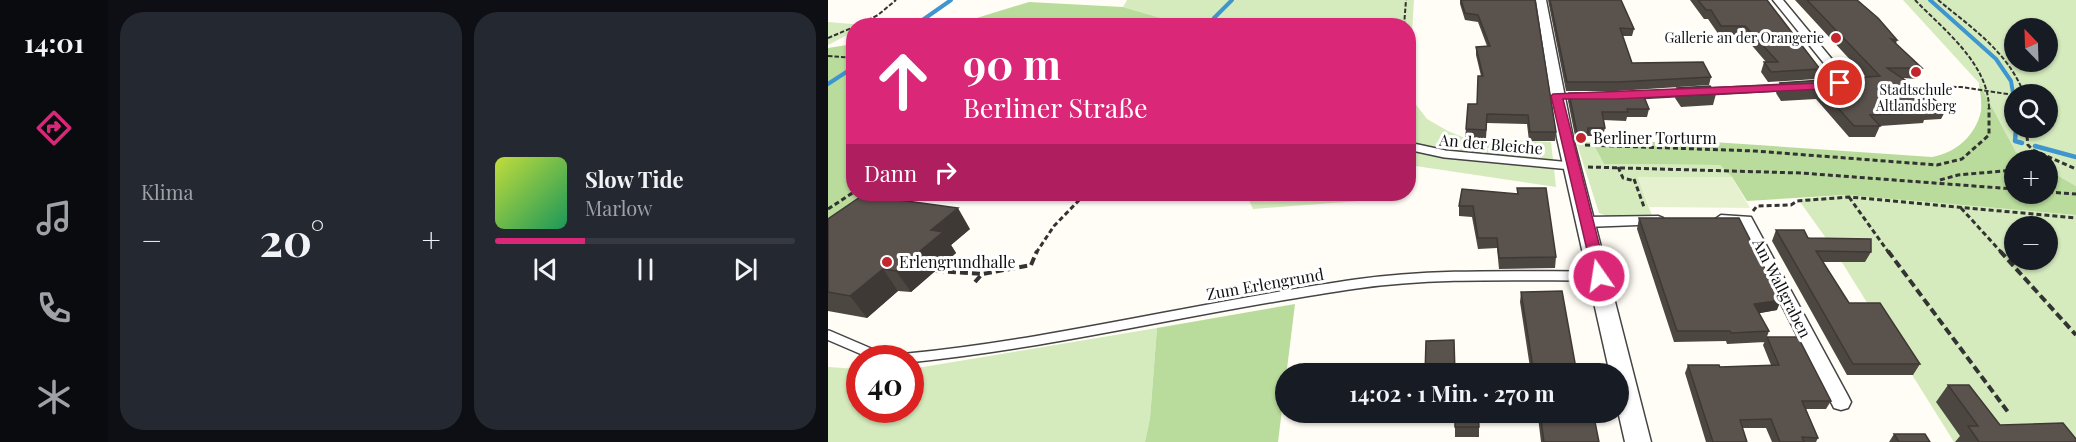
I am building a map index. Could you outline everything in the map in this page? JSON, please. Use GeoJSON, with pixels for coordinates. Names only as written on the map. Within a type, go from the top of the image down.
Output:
{"type":"FeatureCollection","features":[{"type":"Feature","properties":{"kind":"street"},"geometry":{"type":"LineString","coordinates":[[1541,0],[1586,222],[1638,442]]}},
{"type":"Feature","properties":{"kind":"street"},"geometry":{"type":"LineString","coordinates":[[1611,96],[1822,86],[1840,83],[1841,77],[1778,0]]}},
{"type":"Feature","properties":{"kind":"street","name":"Am Wallgraben"},"geometry":{"type":"LineString","coordinates":[[1711,220],[1746,220],[1841,402]]}},
{"type":"Feature","properties":{"kind":"street"},"geometry":{"type":"LineString","coordinates":[[1586,222],[1675,221]]}},
{"type":"Feature","properties":{"kind":"lane","name":"An der Bleiche"},"geometry":{"type":"LineString","coordinates":[[1416,148],[1445,154],[1576,166]]}},
{"type":"Feature","properties":{"kind":"lane","name":"Zum Erlengrund"},"geometry":{"type":"LineString","coordinates":[[924,357],[977,352],[1263,299],[1379,281],[1436,276],[1599,276]]}},
{"type":"Feature","properties":{"kind":"lane"},"geometry":{"type":"LineString","coordinates":[[828,335],[851,345]]}},
{"type":"Feature","properties":{"kind":"path"},"geometry":{"type":"LineString","coordinates":[[872,18],[896,0]]}},
{"type":"Feature","properties":{"kind":"path"},"geometry":{"type":"LineString","coordinates":[[1405,18],[1406,0]]}},
{"type":"Feature","properties":{"kind":"path"},"geometry":{"type":"LineString","coordinates":[[1571,143],[1755,151],[1937,165],[1950,164],[1962,159],[1989,135],[1987,89],[1974,62],[1915,0]]}},
{"type":"Feature","properties":{"kind":"path"},"geometry":{"type":"LineString","coordinates":[[1938,0],[2000,57],[2021,84]]}},
{"type":"Feature","properties":{"kind":"path"},"geometry":{"type":"LineString","coordinates":[[828,38],[846,30]]}},
{"type":"Feature","properties":{"kind":"path"},"geometry":{"type":"LineString","coordinates":[[828,56],[846,57]]}},
{"type":"Feature","properties":{"kind":"path"},"geometry":{"type":"LineString","coordinates":[[1907,86],[1987,89],[2004,93]]}},
{"type":"Feature","properties":{"kind":"path"},"geometry":{"type":"LineString","coordinates":[[2027,138],[2028,145],[2033,150]]}},
{"type":"Feature","properties":{"kind":"path"},"geometry":{"type":"LineString","coordinates":[[2058,161],[2076,169]]}},
{"type":"Feature","properties":{"kind":"path"},"geometry":{"type":"LineString","coordinates":[[1576,166],[1788,171],[2004,188]]}},
{"type":"Feature","properties":{"kind":"path"},"geometry":{"type":"LineString","coordinates":[[1618,167],[1623,178],[1634,180],[1644,208]]}},
{"type":"Feature","properties":{"kind":"path"},"geometry":{"type":"LineString","coordinates":[[1937,181],[1950,176],[2004,173]]}},
{"type":"Feature","properties":{"kind":"path"},"geometry":{"type":"LineString","coordinates":[[2058,193],[2075,194]]}},
{"type":"Feature","properties":{"kind":"path"},"geometry":{"type":"LineString","coordinates":[[828,209],[846,197]]}},
{"type":"Feature","properties":{"kind":"path"},"geometry":{"type":"LineString","coordinates":[[1849,197],[2008,412]]}},
{"type":"Feature","properties":{"kind":"path"},"geometry":{"type":"LineString","coordinates":[[1746,220],[1757,206],[1791,205],[1797,201],[1849,197],[2076,218]]}},
{"type":"Feature","properties":{"kind":"path"},"geometry":{"type":"LineString","coordinates":[[936,271],[983,274],[1031,265],[1037,250],[1054,223],[1078,201]]}},
{"type":"Feature","properties":{"kind":"path"},"geometry":{"type":"LineString","coordinates":[[1961,208],[2076,335]]}},
{"type":"Feature","properties":{"kind":"path"},"geometry":{"type":"LineString","coordinates":[[975,282],[983,274]]}},
{"type":"Feature","properties":{"kind":"green space"},"geometry":{"type":"Polygon","coordinates":[[[1127,0],[1414,0],[1413,18],[1161,18],[1123,7],[1127,0]]]}},
{"type":"Feature","properties":{"kind":"green space"},"geometry":{"type":"Polygon","coordinates":[[[1903,0],[2076,0],[2076,186],[2058,176],[2058,150],[2015,150],[2008,138],[2058,138],[2058,84],[2004,84],[2004,130],[1979,83],[1903,0]]]}},
{"type":"Feature","properties":{"kind":"green space"},"geometry":{"type":"Polygon","coordinates":[[[1029,2],[1123,7],[1161,18],[977,18],[1029,2]]]}},
{"type":"Feature","properties":{"kind":"green space"},"geometry":{"type":"Polygon","coordinates":[[[828,22],[846,24],[846,36],[828,45],[828,22]]]}},
{"type":"Feature","properties":{"kind":"green space"},"geometry":{"type":"Polygon","coordinates":[[[846,45],[846,201],[858,201],[828,221],[828,48],[846,45]]]}},
{"type":"Feature","properties":{"kind":"green space"},"geometry":{"type":"Polygon","coordinates":[[[1979,83],[2004,130],[2004,138],[2008,138],[2015,150],[2004,150],[2004,204],[2058,204],[2058,176],[2076,186],[2076,215],[1846,195],[1747,201],[1732,177],[1720,165],[1604,164],[1592,142],[1713,142],[1932,157],[1949,152],[1964,142],[1975,128],[1981,111],[1979,83]]]}},
{"type":"Feature","properties":{"kind":"green space"},"geometry":{"type":"Polygon","coordinates":[[[1416,105],[1427,119],[1465,138],[1551,142],[1556,187],[1416,166],[1416,105]]]}},
{"type":"Feature","properties":{"kind":"green space"},"geometry":{"type":"Polygon","coordinates":[[[1576,141],[1592,142],[1604,164],[1720,165],[1732,177],[1638,177],[1652,216],[1607,216],[1599,213],[1576,141]]]}},
{"type":"Feature","properties":{"kind":"green space"},"geometry":{"type":"Polygon","coordinates":[[[1638,177],[1732,177],[1750,208],[1649,207],[1638,177]]]}},
{"type":"Feature","properties":{"kind":"green space"},"geometry":{"type":"Polygon","coordinates":[[[1846,195],[2076,215],[2076,439],[1954,442],[1833,248],[1798,199],[1846,195]]]}},
{"type":"Feature","properties":{"kind":"green space"},"geometry":{"type":"Polygon","coordinates":[[[1249,201],[1359,201],[1253,209],[1249,201]]]}},
{"type":"Feature","properties":{"kind":"green space"},"geometry":{"type":"Polygon","coordinates":[[[1295,304],[1288,363],[1275,363],[1275,423],[1280,423],[1278,442],[1145,442],[1150,418],[1157,328],[1295,304]]]}},
{"type":"Feature","properties":{"kind":"green space"},"geometry":{"type":"Polygon","coordinates":[[[1157,328],[1150,418],[1145,442],[828,442],[828,367],[846,368],[846,423],[924,423],[924,367],[1157,328]]]}},
{"type":"Feature","properties":{"kind":"building"},"geometry":{"type":"Polygon","coordinates":[[[1461,0],[1535,0],[1556,132],[1530,132],[1528,115],[1487,114],[1486,130],[1466,129],[1468,104],[1477,104],[1478,76],[1483,76],[1476,47],[1490,46],[1478,15],[1465,13],[1461,0]]]}},
{"type":"Feature","properties":{"kind":"building"},"geometry":{"type":"Polygon","coordinates":[[[1550,0],[1621,0],[1634,29],[1620,28],[1632,63],[1703,62],[1711,77],[1567,82],[1550,0]]]}},
{"type":"Feature","properties":{"kind":"building"},"geometry":{"type":"Polygon","coordinates":[[[1698,0],[1767,0],[1820,69],[1771,72],[1764,62],[1778,62],[1745,26],[1721,26],[1711,10],[1706,10],[1698,0]]]}},
{"type":"Feature","properties":{"kind":"building"},"geometry":{"type":"Polygon","coordinates":[[[1807,0],[1857,0],[1878,18],[1897,40],[1891,39],[1922,68],[1887,68],[1947,108],[1926,109],[1929,112],[1870,115],[1880,126],[1854,126],[1820,88],[1785,90],[1780,83],[1880,76],[1807,0]]]}},
{"type":"Feature","properties":{"kind":"building"},"geometry":{"type":"Polygon","coordinates":[[[1710,86],[1716,94],[1683,96],[1677,88],[1710,86]]]}},
{"type":"Feature","properties":{"kind":"building"},"geometry":{"type":"Polygon","coordinates":[[[1642,92],[1649,109],[1602,112],[1605,128],[1588,128],[1588,133],[1577,133],[1569,93],[1642,92]]]}},
{"type":"Feature","properties":{"kind":"building"},"geometry":{"type":"Polygon","coordinates":[[[1517,188],[1546,188],[1556,257],[1499,258],[1497,238],[1478,238],[1473,206],[1459,206],[1462,189],[1518,194],[1517,188]]]}},
{"type":"Feature","properties":{"kind":"building"},"geometry":{"type":"Polygon","coordinates":[[[854,201],[907,201],[958,208],[931,230],[943,232],[896,271],[883,269],[850,296],[828,292],[828,219],[854,201]]]}},
{"type":"Feature","properties":{"kind":"building"},"geometry":{"type":"Polygon","coordinates":[[[1639,218],[1739,218],[1781,300],[1754,304],[1769,331],[1731,333],[1730,331],[1677,331],[1639,218]]]}},
{"type":"Feature","properties":{"kind":"building"},"geometry":{"type":"Polygon","coordinates":[[[1776,230],[1804,230],[1808,238],[1871,239],[1871,252],[1816,251],[1849,303],[1880,303],[1920,364],[1853,364],[1776,230]]]}},
{"type":"Feature","properties":{"kind":"building"},"geometry":{"type":"Polygon","coordinates":[[[1562,291],[1575,363],[1532,363],[1521,292],[1562,291]]]}},
{"type":"Feature","properties":{"kind":"building"},"geometry":{"type":"Polygon","coordinates":[[[1767,337],[1798,337],[1831,401],[1802,401],[1818,438],[1802,437],[1804,442],[1780,442],[1771,419],[1740,420],[1747,442],[1713,442],[1688,365],[1719,365],[1720,367],[1779,365],[1767,337]]]}},
{"type":"Feature","properties":{"kind":"building"},"geometry":{"type":"Polygon","coordinates":[[[1454,340],[1455,363],[1425,363],[1426,341],[1454,340]]]}},
{"type":"Feature","properties":{"kind":"building"},"geometry":{"type":"Polygon","coordinates":[[[1948,385],[1969,385],[2000,425],[2063,423],[2076,442],[1979,442],[1968,426],[1978,426],[1948,385]]]}},
{"type":"Feature","properties":{"kind":"building"},"geometry":{"type":"Polygon","coordinates":[[[1455,423],[1479,423],[1479,427],[1455,427],[1455,423]]]}},
{"type":"Feature","properties":{"kind":"building"},"geometry":{"type":"Polygon","coordinates":[[[1541,423],[1595,423],[1599,442],[1544,442],[1541,423]]]}},
{"type":"Feature","properties":{"kind":"building"},"geometry":{"type":"Polygon","coordinates":[[[1894,434],[1925,434],[1930,442],[1899,442],[1894,434]]]}},
{"type":"Feature","properties":{"kind":"waterway"},"geometry":{"type":"LineString","coordinates":[[925,18],[951,0]]}},
{"type":"Feature","properties":{"kind":"waterway"},"geometry":{"type":"LineString","coordinates":[[1214,18],[1232,0]]}},
{"type":"Feature","properties":{"kind":"waterway"},"geometry":{"type":"LineString","coordinates":[[1930,0],[1996,59],[2012,84]]}},
{"type":"Feature","properties":{"kind":"waterway"},"geometry":{"type":"LineString","coordinates":[[828,84],[846,72]]}},
{"type":"Feature","properties":{"kind":"waterway"},"geometry":{"type":"LineString","coordinates":[[2015,138],[2015,141],[2022,143]]}},
{"type":"Feature","properties":{"kind":"waterway"},"geometry":{"type":"LineString","coordinates":[[2035,146],[2076,157]]}},
{"type":"Feature","properties":{"kind":"place","name":"Gallerie an der Orangerie"},"geometry":{"type":"Point","coordinates":[1836,38]}},
{"type":"Feature","properties":{"kind":"place","name":"Stadtschule Altlandsberg"},"geometry":{"type":"Point","coordinates":[1916,72]}},
{"type":"Feature","properties":{"kind":"place","name":"Berliner Torturm"},"geometry":{"type":"Point","coordinates":[1581,138]}},
{"type":"Feature","properties":{"kind":"place","name":"Erlengrundhalle"},"geometry":{"type":"Point","coordinates":[887,262]}},
{"type":"Feature","properties":{"kind":"route"},"geometry":{"type":"LineString","coordinates":[[1599,276],[1557,96],[1617,96],[1822,86],[1840,83]]}}]}
